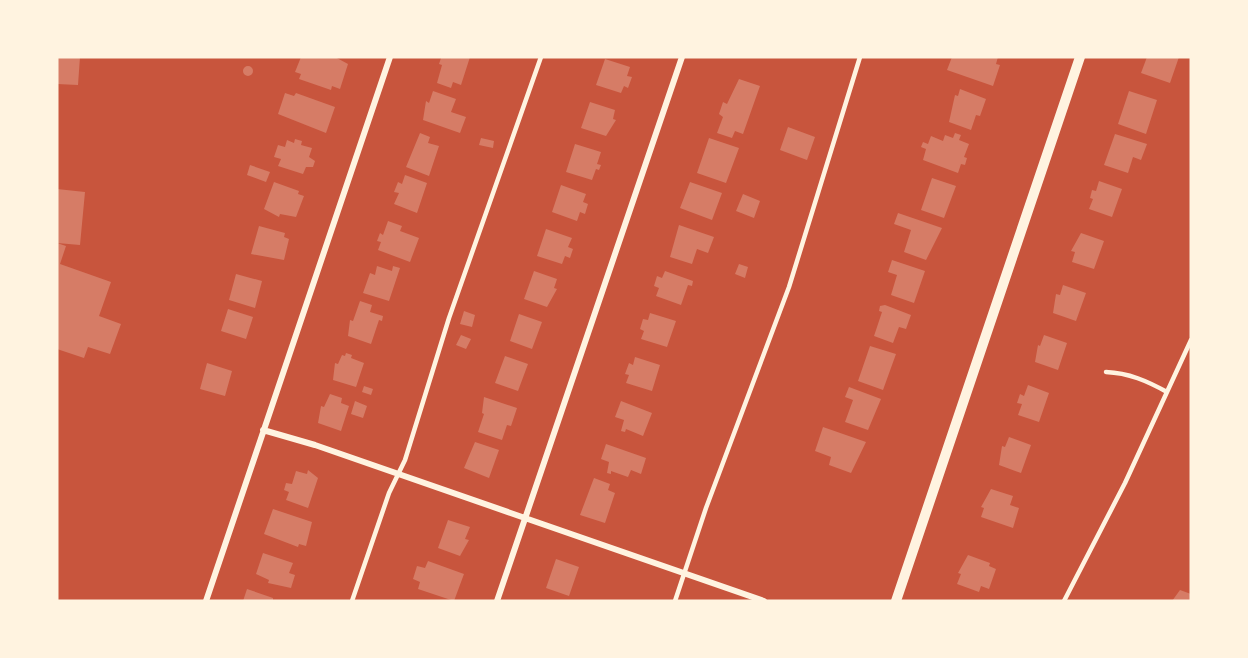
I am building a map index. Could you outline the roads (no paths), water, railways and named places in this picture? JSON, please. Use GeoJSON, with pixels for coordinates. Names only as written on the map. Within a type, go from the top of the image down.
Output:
{"type":"FeatureCollection","features":[{"type":"Feature","properties":{"kind":"street"},"geometry":{"type":"LineString","coordinates":[[206,601],[390,57]]}},
{"type":"Feature","properties":{"kind":"street"},"geometry":{"type":"LineString","coordinates":[[497,601],[682,57]]}},
{"type":"Feature","properties":{"kind":"street"},"geometry":{"type":"LineString","coordinates":[[894,601],[1018,247],[1080,57]]}},
{"type":"Feature","properties":{"kind":"street"},"geometry":{"type":"LineString","coordinates":[[263,430],[764,601]]}},
{"type":"Feature","properties":{"kind":"lane"},"geometry":{"type":"LineString","coordinates":[[352,601],[398,475],[449,318],[541,57]]}},
{"type":"Feature","properties":{"kind":"lane"},"geometry":{"type":"LineString","coordinates":[[675,601],[706,508],[789,287],[860,57]]}},
{"type":"Feature","properties":{"kind":"lane"},"geometry":{"type":"LineString","coordinates":[[1064,601],[1125,483],[1191,340]]}},
{"type":"Feature","properties":{"kind":"lane"},"geometry":{"type":"LineString","coordinates":[[1106,372],[1130,375],[1167,392]]}}]}
